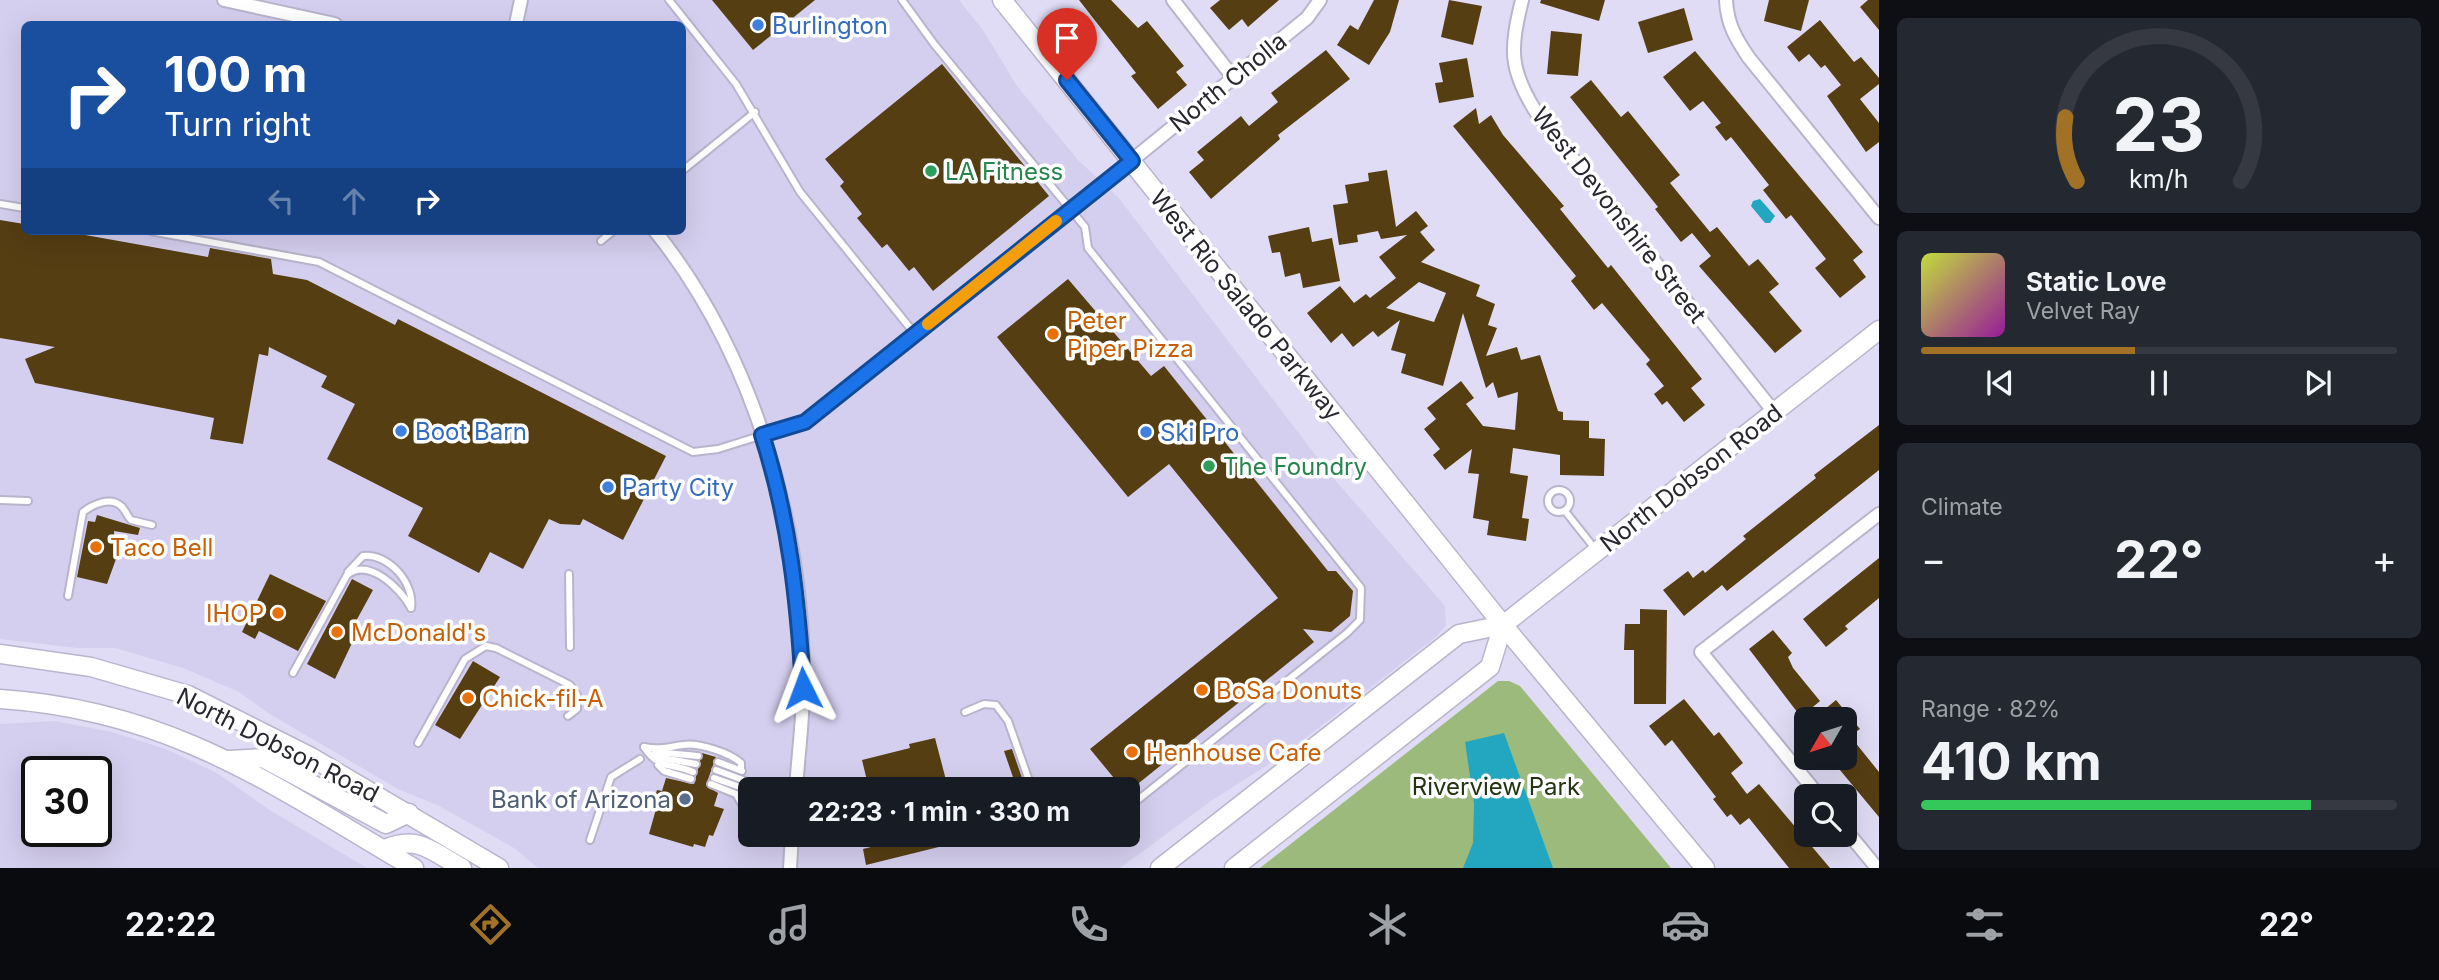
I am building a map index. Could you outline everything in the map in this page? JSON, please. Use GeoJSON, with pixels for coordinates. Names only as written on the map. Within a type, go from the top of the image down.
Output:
{"type":"FeatureCollection","features":[{"type":"Feature","properties":{"kind":"main road","name":"West Rio Salado Parkway"},"geometry":{"type":"LineString","coordinates":[[1002,0],[1503,625],[1705,868]]}},
{"type":"Feature","properties":{"kind":"main road","name":"North Dobson Road"},"geometry":{"type":"LineString","coordinates":[[1160,868],[1459,634],[1503,625],[1879,330]]}},
{"type":"Feature","properties":{"kind":"main road"},"geometry":{"type":"LineString","coordinates":[[1234,868],[1490,667],[1503,625]]}},
{"type":"Feature","properties":{"kind":"main road","name":"North Dobson Road"},"geometry":{"type":"LineString","coordinates":[[0,654],[91,667],[188,695],[311,757],[499,868]]}},
{"type":"Feature","properties":{"kind":"main road","name":"North Dobson Road"},"geometry":{"type":"LineString","coordinates":[[0,699],[78,707],[169,734],[229,760],[414,868]]}},
{"type":"Feature","properties":{"kind":"main road"},"geometry":{"type":"LineString","coordinates":[[229,760],[263,758],[386,824],[409,813]]}},
{"type":"Feature","properties":{"kind":"main road"},"geometry":{"type":"LineString","coordinates":[[385,849],[401,842],[416,842],[461,868]]}},
{"type":"Feature","properties":{"kind":"street"},"geometry":{"type":"LineString","coordinates":[[223,0],[321,21]]}},
{"type":"Feature","properties":{"kind":"street"},"geometry":{"type":"LineString","coordinates":[[517,21],[521,0]]}},
{"type":"Feature","properties":{"kind":"street"},"geometry":{"type":"LineString","coordinates":[[1173,0],[1232,76]]}},
{"type":"Feature","properties":{"kind":"street","name":"North Cholla"},"geometry":{"type":"LineString","coordinates":[[1132,161],[1232,76],[1307,18],[1320,0]]}},
{"type":"Feature","properties":{"kind":"street","name":"West Devonshire Street"},"geometry":{"type":"LineString","coordinates":[[1522,0],[1513,40],[1513,65],[1520,87],[1536,112],[1774,412]]}},
{"type":"Feature","properties":{"kind":"street"},"geometry":{"type":"LineString","coordinates":[[1726,0],[1727,18],[1749,58],[1879,218]]}},
{"type":"Feature","properties":{"kind":"street"},"geometry":{"type":"LineString","coordinates":[[657,235],[711,315],[734,360],[779,488],[790,547],[799,621],[803,688],[797,777]]}},
{"type":"Feature","properties":{"kind":"street"},"geometry":{"type":"LineString","coordinates":[[1809,784],[1701,652],[1879,514]]}},
{"type":"Feature","properties":{"kind":"street"},"geometry":{"type":"LineString","coordinates":[[1857,844],[1877,868]]}},
{"type":"Feature","properties":{"kind":"street"},"geometry":{"type":"LineString","coordinates":[[790,868],[791,847]]}},
{"type":"Feature","properties":{"kind":"lane"},"geometry":{"type":"LineString","coordinates":[[669,0],[732,77],[800,192],[915,334]]}},
{"type":"Feature","properties":{"kind":"lane"},"geometry":{"type":"LineString","coordinates":[[902,0],[934,44],[1085,228],[1088,248],[1361,588],[1360,620],[1347,633],[1140,798]]}},
{"type":"Feature","properties":{"kind":"lane"},"geometry":{"type":"LineString","coordinates":[[686,168],[755,112]]}},
{"type":"Feature","properties":{"kind":"lane"},"geometry":{"type":"LineString","coordinates":[[172,235],[319,262],[694,452],[718,449],[805,422],[1132,161]]}},
{"type":"Feature","properties":{"kind":"lane"},"geometry":{"type":"LineString","coordinates":[[0,204],[21,208]]}},
{"type":"Feature","properties":{"kind":"lane"},"geometry":{"type":"LineString","coordinates":[[601,241],[608,235]]}},
{"type":"Feature","properties":{"kind":"lane"},"geometry":{"type":"LineString","coordinates":[[0,500],[28,501]]}},
{"type":"Feature","properties":{"kind":"lane"},"geometry":{"type":"LineString","coordinates":[[68,596],[83,512],[91,505],[114,503],[121,506],[131,520],[152,525]]}},
{"type":"Feature","properties":{"kind":"lane"},"geometry":{"type":"LineString","coordinates":[[1565,511],[1597,552]]}},
{"type":"Feature","properties":{"kind":"lane"},"geometry":{"type":"LineString","coordinates":[[293,673],[353,563],[363,556],[371,555],[396,571],[408,583],[413,596],[411,608],[395,586],[377,575],[361,568],[347,575]]}},
{"type":"Feature","properties":{"kind":"lane"},"geometry":{"type":"LineString","coordinates":[[569,574],[570,648]]}},
{"type":"Feature","properties":{"kind":"lane"},"geometry":{"type":"LineString","coordinates":[[418,743],[465,659],[486,646],[496,648],[570,685],[577,695],[577,709],[568,716]]}},
{"type":"Feature","properties":{"kind":"lane"},"geometry":{"type":"LineString","coordinates":[[965,712],[984,704],[996,705],[1008,722],[1028,777]]}},
{"type":"Feature","properties":{"kind":"lane"},"geometry":{"type":"LineString","coordinates":[[644,747],[661,750],[685,744],[694,745],[735,758],[741,763],[743,777]]}},
{"type":"Feature","properties":{"kind":"lane"},"geometry":{"type":"LineString","coordinates":[[644,747],[660,754],[683,753],[697,760]]}},
{"type":"Feature","properties":{"kind":"lane"},"geometry":{"type":"LineString","coordinates":[[644,747],[655,760],[692,775]]}},
{"type":"Feature","properties":{"kind":"lane"},"geometry":{"type":"LineString","coordinates":[[590,840],[611,777],[640,760]]}},
{"type":"Feature","properties":{"kind":"lane"},"geometry":{"type":"LineString","coordinates":[[718,762],[741,770]]}},
{"type":"Feature","properties":{"kind":"lane"},"geometry":{"type":"LineString","coordinates":[[714,777],[738,779]]}},
{"type":"Feature","properties":{"kind":"lane"},"geometry":{"type":"LineString","coordinates":[[714,777],[738,786]]}},
{"type":"Feature","properties":{"kind":"lane"},"geometry":{"type":"LineString","coordinates":[[714,777],[738,798]]}},
{"type":"Feature","properties":{"kind":"shaded area"},"geometry":{"type":"Polygon","coordinates":[[[0,0],[959,0],[983,30],[1017,86],[1079,161],[1118,197],[1330,474],[1445,606],[1446,625],[1437,636],[1285,754],[1214,799],[1120,868],[538,868],[514,848],[439,806],[398,789],[268,713],[239,692],[183,668],[115,648],[77,648],[0,639],[0,0]]]}},
{"type":"Feature","properties":{"kind":"shaded area"},"geometry":{"type":"Polygon","coordinates":[[[55,721],[112,732],[166,749],[217,773],[268,809],[367,868],[0,868],[0,724],[55,721]]]}},
{"type":"Feature","properties":{"kind":"green space","name":"Riverview Park"},"geometry":{"type":"Polygon","coordinates":[[[1498,681],[1509,681],[1520,686],[1671,868],[1260,868],[1498,681]]]}},
{"type":"Feature","properties":{"kind":"water"},"geometry":{"type":"Polygon","coordinates":[[[1760,199],[1775,216],[1770,223],[1765,223],[1751,206],[1753,201],[1760,199]]]}},
{"type":"Feature","properties":{"kind":"water"},"geometry":{"type":"Polygon","coordinates":[[[1504,733],[1553,868],[1463,868],[1473,843],[1474,804],[1465,742],[1504,733]]]}},
{"type":"Feature","properties":{"kind":"building","name":"Burlington"},"geometry":{"type":"Polygon","coordinates":[[[712,0],[815,0],[753,50],[712,0]]]}},
{"type":"Feature","properties":{"kind":"building"},"geometry":{"type":"Polygon","coordinates":[[[1079,0],[1111,0],[1138,28],[1147,21],[1184,66],[1176,72],[1187,85],[1158,109],[1131,76],[1136,73],[1079,0]]]}},
{"type":"Feature","properties":{"kind":"building"},"geometry":{"type":"Polygon","coordinates":[[[1220,0],[1279,0],[1248,27],[1242,19],[1229,30],[1210,8],[1220,0]]]}},
{"type":"Feature","properties":{"kind":"building"},"geometry":{"type":"Polygon","coordinates":[[[1374,0],[1399,0],[1390,32],[1369,65],[1337,45],[1350,25],[1358,30],[1374,0]]]}},
{"type":"Feature","properties":{"kind":"building"},"geometry":{"type":"Polygon","coordinates":[[[1449,0],[1482,6],[1473,45],[1441,37],[1449,0]]]}},
{"type":"Feature","properties":{"kind":"building"},"geometry":{"type":"Polygon","coordinates":[[[1541,0],[1605,0],[1599,21],[1540,3],[1541,0]]]}},
{"type":"Feature","properties":{"kind":"building"},"geometry":{"type":"Polygon","coordinates":[[[1769,0],[1809,0],[1801,31],[1764,21],[1769,0]]]}},
{"type":"Feature","properties":{"kind":"building"},"geometry":{"type":"Polygon","coordinates":[[[1868,0],[1879,0],[1879,30],[1860,7],[1868,0]]]}},
{"type":"Feature","properties":{"kind":"building"},"geometry":{"type":"Polygon","coordinates":[[[1684,8],[1693,40],[1648,53],[1638,22],[1684,8]]]}},
{"type":"Feature","properties":{"kind":"building"},"geometry":{"type":"Polygon","coordinates":[[[1820,20],[1854,62],[1861,57],[1879,78],[1879,84],[1860,99],[1879,123],[1879,142],[1866,152],[1827,96],[1841,85],[1825,65],[1821,68],[1809,54],[1799,62],[1787,47],[1820,20]]]}},
{"type":"Feature","properties":{"kind":"building"},"geometry":{"type":"Polygon","coordinates":[[[1551,31],[1582,34],[1578,76],[1547,74],[1551,31]]]}},
{"type":"Feature","properties":{"kind":"building"},"geometry":{"type":"Polygon","coordinates":[[[1326,50],[1350,79],[1278,135],[1280,139],[1211,199],[1189,172],[1204,160],[1197,152],[1241,116],[1249,126],[1278,102],[1271,93],[1326,50]]]}},
{"type":"Feature","properties":{"kind":"building"},"geometry":{"type":"Polygon","coordinates":[[[1695,51],[1863,252],[1853,260],[1866,277],[1840,298],[1815,268],[1826,259],[1791,215],[1786,219],[1763,190],[1769,185],[1731,137],[1726,141],[1715,127],[1721,123],[1703,101],[1690,111],[1663,77],[1695,51]]]}},
{"type":"Feature","properties":{"kind":"building"},"geometry":{"type":"Polygon","coordinates":[[[1467,58],[1474,97],[1439,103],[1435,83],[1443,82],[1439,63],[1467,58]]]}},
{"type":"Feature","properties":{"kind":"building","name":"LA Fitness"},"geometry":{"type":"Polygon","coordinates":[[[942,64],[1049,196],[933,291],[914,267],[909,271],[887,244],[882,248],[857,218],[862,214],[840,186],[844,182],[825,159],[942,64]]]}},
{"type":"Feature","properties":{"kind":"building"},"geometry":{"type":"Polygon","coordinates":[[[1591,80],[1621,117],[1628,111],[1680,175],[1670,183],[1710,232],[1717,227],[1749,266],[1758,259],[1779,284],[1769,292],[1802,331],[1775,353],[1699,266],[1711,256],[1692,233],[1681,242],[1655,209],[1658,207],[1570,97],[1591,80]]]}},
{"type":"Feature","properties":{"kind":"building"},"geometry":{"type":"Polygon","coordinates":[[[1476,108],[1479,124],[1491,115],[1503,135],[1564,206],[1560,209],[1608,268],[1611,265],[1702,379],[1691,388],[1705,405],[1684,422],[1667,401],[1662,405],[1654,394],[1664,386],[1646,364],[1650,360],[1602,303],[1594,310],[1571,281],[1576,276],[1453,126],[1476,108]]]}},
{"type":"Feature","properties":{"kind":"building"},"geometry":{"type":"Polygon","coordinates":[[[1387,170],[1396,227],[1416,211],[1428,226],[1420,232],[1435,250],[1421,262],[1480,285],[1476,296],[1495,304],[1488,325],[1497,328],[1486,356],[1517,347],[1521,360],[1540,355],[1558,411],[1563,412],[1563,420],[1589,421],[1589,438],[1605,439],[1604,476],[1560,475],[1560,455],[1513,448],[1510,473],[1528,476],[1522,518],[1529,519],[1526,541],[1487,535],[1489,521],[1473,518],[1479,474],[1468,473],[1472,449],[1445,470],[1433,455],[1440,449],[1424,429],[1436,419],[1427,408],[1461,381],[1474,398],[1466,404],[1483,426],[1515,430],[1518,392],[1498,398],[1493,382],[1486,388],[1463,313],[1443,386],[1401,373],[1406,354],[1391,350],[1400,320],[1378,337],[1373,331],[1353,347],[1342,333],[1331,343],[1307,313],[1340,286],[1354,303],[1366,294],[1370,298],[1396,278],[1379,257],[1407,235],[1381,239],[1378,231],[1357,235],[1358,242],[1339,245],[1333,205],[1348,203],[1345,185],[1369,181],[1368,173],[1387,170]],[[1419,282],[1386,308],[1434,322],[1446,293],[1419,282]]]}},
{"type":"Feature","properties":{"kind":"building"},"geometry":{"type":"Polygon","coordinates":[[[0,220],[21,224],[21,235],[85,235],[208,257],[210,248],[271,259],[273,274],[307,280],[395,325],[398,319],[666,456],[623,540],[583,519],[580,525],[560,524],[549,519],[523,569],[490,552],[479,573],[408,536],[423,508],[327,459],[355,404],[321,387],[327,376],[269,347],[268,356],[259,354],[243,444],[210,439],[214,418],[35,383],[25,359],[55,347],[0,338],[0,220]]]}},
{"type":"Feature","properties":{"kind":"building"},"geometry":{"type":"Polygon","coordinates":[[[1309,227],[1312,242],[1332,238],[1340,281],[1303,288],[1300,273],[1285,277],[1280,252],[1272,253],[1268,236],[1309,227]]]}},
{"type":"Feature","properties":{"kind":"building"},"geometry":{"type":"Polygon","coordinates":[[[1068,279],[1151,376],[1164,366],[1328,571],[1336,571],[1353,591],[1350,616],[1331,632],[1303,629],[1314,642],[1140,782],[1140,777],[1113,777],[1090,749],[1278,598],[1169,464],[1128,497],[997,337],[1068,279]]]}},
{"type":"Feature","properties":{"kind":"building"},"geometry":{"type":"Polygon","coordinates":[[[1879,425],[1879,470],[1727,591],[1722,585],[1684,616],[1663,590],[1688,571],[1693,578],[1703,570],[1705,573],[1746,539],[1743,536],[1816,478],[1814,475],[1879,425]]]}},
{"type":"Feature","properties":{"kind":"building"},"geometry":{"type":"Polygon","coordinates":[[[97,515],[140,528],[138,535],[114,531],[116,559],[107,584],[77,577],[88,521],[95,522],[97,515]]]}},
{"type":"Feature","properties":{"kind":"building"},"geometry":{"type":"Polygon","coordinates":[[[1879,558],[1879,598],[1845,626],[1848,629],[1826,647],[1803,619],[1879,558]]]}},
{"type":"Feature","properties":{"kind":"building","name":"IHOP"},"geometry":{"type":"Polygon","coordinates":[[[270,574],[326,601],[298,651],[259,631],[255,639],[242,632],[270,574]]]}},
{"type":"Feature","properties":{"kind":"building","name":"McDonald's"},"geometry":{"type":"Polygon","coordinates":[[[352,579],[373,590],[355,623],[360,626],[335,679],[307,664],[352,579]]]}},
{"type":"Feature","properties":{"kind":"building"},"geometry":{"type":"Polygon","coordinates":[[[1640,609],[1667,610],[1666,704],[1634,704],[1634,650],[1624,650],[1625,624],[1640,624],[1640,609]]]}},
{"type":"Feature","properties":{"kind":"building"},"geometry":{"type":"Polygon","coordinates":[[[1773,630],[1792,653],[1788,657],[1793,668],[1820,701],[1813,707],[1794,708],[1749,649],[1773,630]]]}},
{"type":"Feature","properties":{"kind":"building","name":"Chick-fil-A"},"geometry":{"type":"Polygon","coordinates":[[[473,661],[500,677],[460,739],[435,725],[473,661]]]}},
{"type":"Feature","properties":{"kind":"building"},"geometry":{"type":"Polygon","coordinates":[[[1684,699],[1714,736],[1719,732],[1743,763],[1731,773],[1747,794],[1759,784],[1794,825],[1794,847],[1812,847],[1830,868],[1789,868],[1749,818],[1740,825],[1731,814],[1727,817],[1713,799],[1716,797],[1672,740],[1665,746],[1649,726],[1684,699]]]}},
{"type":"Feature","properties":{"kind":"building"},"geometry":{"type":"Polygon","coordinates":[[[1836,700],[1842,707],[1828,707],[1836,700]]]}},
{"type":"Feature","properties":{"kind":"building"},"geometry":{"type":"Polygon","coordinates":[[[935,738],[945,777],[866,777],[862,760],[910,748],[909,744],[935,738]]]}},
{"type":"Feature","properties":{"kind":"building"},"geometry":{"type":"Polygon","coordinates":[[[1857,745],[1879,772],[1879,817],[1857,791],[1857,784],[1852,784],[1840,770],[1857,770],[1857,745]]]}},
{"type":"Feature","properties":{"kind":"building"},"geometry":{"type":"Polygon","coordinates":[[[1012,749],[1022,777],[1013,777],[1004,751],[1012,749]]]}},
{"type":"Feature","properties":{"kind":"building","name":"Bank of Arizona"},"geometry":{"type":"Polygon","coordinates":[[[702,753],[716,757],[706,785],[718,793],[714,806],[724,809],[713,836],[709,835],[705,847],[694,844],[693,847],[649,834],[656,809],[652,807],[657,790],[662,791],[666,778],[694,784],[702,753]]]}},
{"type":"Feature","properties":{"kind":"building"},"geometry":{"type":"Polygon","coordinates":[[[871,847],[939,847],[866,865],[863,849],[871,847]]]}},
{"type":"Feature","properties":{"kind":"slow traffic"},"geometry":{"type":"LineString","coordinates":[[928,324],[1056,221]]}},
{"type":"Feature","properties":{"kind":"place","name":"Burlington"},"geometry":{"type":"Point","coordinates":[758,25]}},
{"type":"Feature","properties":{"kind":"place","name":"LA Fitness"},"geometry":{"type":"Point","coordinates":[931,171]}},
{"type":"Feature","properties":{"kind":"place","name":"Peter Piper Pizza"},"geometry":{"type":"Point","coordinates":[1053,334]}},
{"type":"Feature","properties":{"kind":"place","name":"Boot Barn"},"geometry":{"type":"Point","coordinates":[401,431]}},
{"type":"Feature","properties":{"kind":"place","name":"Ski Pro"},"geometry":{"type":"Point","coordinates":[1146,432]}},
{"type":"Feature","properties":{"kind":"place","name":"The Foundry"},"geometry":{"type":"Point","coordinates":[1209,466]}},
{"type":"Feature","properties":{"kind":"place","name":"Party City"},"geometry":{"type":"Point","coordinates":[608,487]}},
{"type":"Feature","properties":{"kind":"place","name":"Taco Bell"},"geometry":{"type":"Point","coordinates":[96,547]}},
{"type":"Feature","properties":{"kind":"place","name":"IHOP"},"geometry":{"type":"Point","coordinates":[278,613]}},
{"type":"Feature","properties":{"kind":"place","name":"McDonald's"},"geometry":{"type":"Point","coordinates":[337,632]}},
{"type":"Feature","properties":{"kind":"place","name":"BoSa Donuts"},"geometry":{"type":"Point","coordinates":[1202,690]}},
{"type":"Feature","properties":{"kind":"place","name":"Chick-fil-A"},"geometry":{"type":"Point","coordinates":[468,698]}},
{"type":"Feature","properties":{"kind":"place","name":"Henhouse Cafe"},"geometry":{"type":"Point","coordinates":[1132,752]}},
{"type":"Feature","properties":{"kind":"place","name":"Bank of Arizona"},"geometry":{"type":"Point","coordinates":[685,799]}},
{"type":"Feature","properties":{"kind":"route"},"geometry":{"type":"LineString","coordinates":[[803,688],[799,621],[790,547],[779,488],[762,435],[805,422],[1132,161],[1067,80]]}}]}
